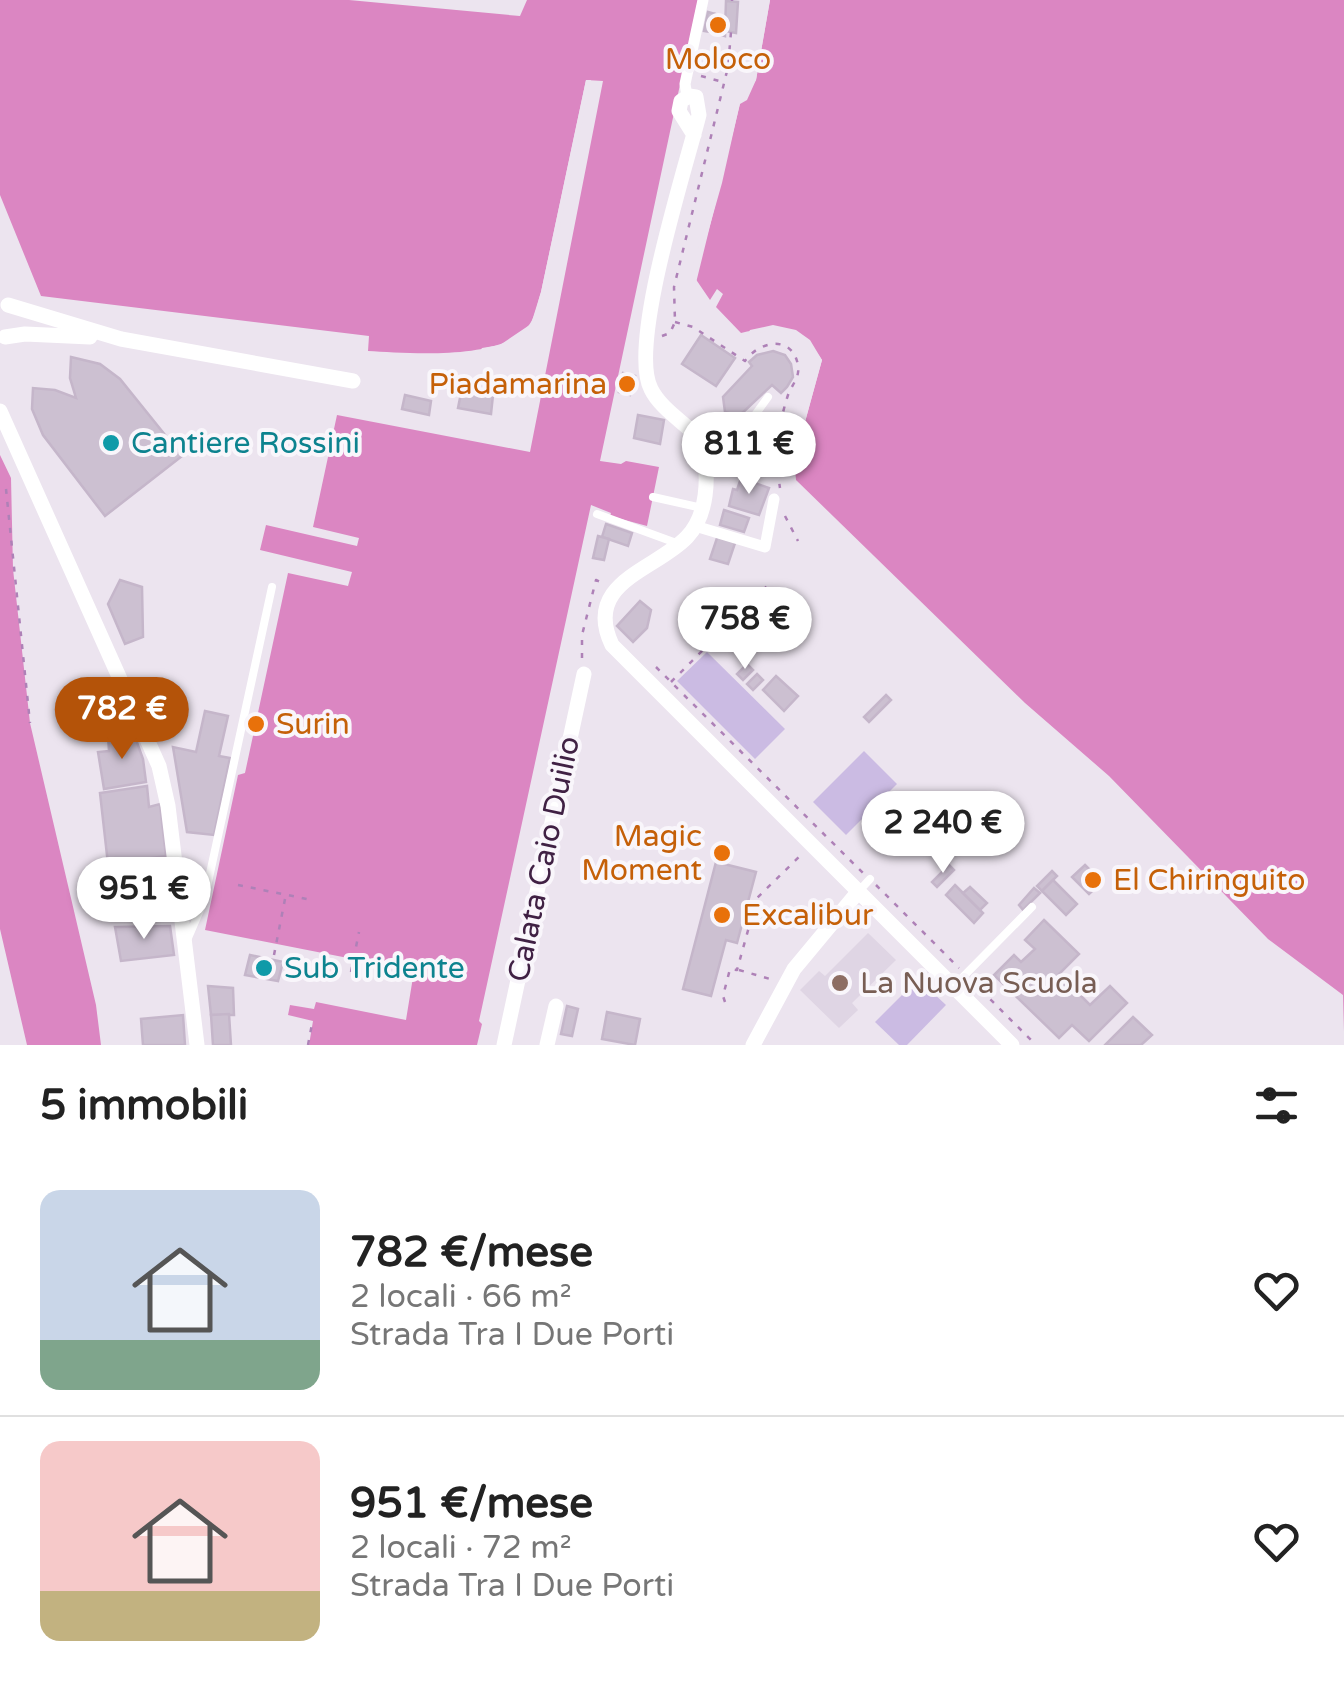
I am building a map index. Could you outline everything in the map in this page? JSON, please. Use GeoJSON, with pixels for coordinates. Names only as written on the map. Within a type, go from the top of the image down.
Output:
{"type":"FeatureCollection","features":[{"type":"Feature","properties":{"kind":"street"},"geometry":{"type":"LineString","coordinates":[[702,0],[686,96],[696,97],[700,102],[647,322],[646,375],[651,390],[703,440],[706,488],[695,526],[679,544],[631,575],[616,590],[605,619],[612,645],[864,886],[959,981],[1012,1045]]}},
{"type":"Feature","properties":{"kind":"street"},"geometry":{"type":"LineString","coordinates":[[2,338],[12,318],[3,299]]}},
{"type":"Feature","properties":{"kind":"street"},"geometry":{"type":"LineString","coordinates":[[3,299],[121,339]]}},
{"type":"Feature","properties":{"kind":"street"},"geometry":{"type":"LineString","coordinates":[[2,338],[52,334],[121,339],[353,380]]}},
{"type":"Feature","properties":{"kind":"street"},"geometry":{"type":"LineString","coordinates":[[0,411],[158,766],[168,806],[197,1045]]}},
{"type":"Feature","properties":{"kind":"street"},"geometry":{"type":"LineString","coordinates":[[695,526],[765,547],[774,499]]}},
{"type":"Feature","properties":{"kind":"street","name":"Calata Caio Duilio"},"geometry":{"type":"LineString","coordinates":[[504,1045],[584,674]]}},
{"type":"Feature","properties":{"kind":"street"},"geometry":{"type":"LineString","coordinates":[[753,1045],[783,986],[864,886]]}},
{"type":"Feature","properties":{"kind":"street","name":"Calata Caio Duilio"},"geometry":{"type":"LineString","coordinates":[[548,1045],[556,1006]]}},
{"type":"Feature","properties":{"kind":"lane"},"geometry":{"type":"LineString","coordinates":[[703,440],[747,426],[768,397]]}},
{"type":"Feature","properties":{"kind":"lane"},"geometry":{"type":"LineString","coordinates":[[652,497],[702,508]]}},
{"type":"Feature","properties":{"kind":"lane"},"geometry":{"type":"LineString","coordinates":[[597,514],[679,544]]}},
{"type":"Feature","properties":{"kind":"lane"},"geometry":{"type":"LineString","coordinates":[[186,942],[204,901],[272,587]]}},
{"type":"Feature","properties":{"kind":"lane"},"geometry":{"type":"LineString","coordinates":[[959,981],[1032,907]]}},
{"type":"Feature","properties":{"kind":"path"},"geometry":{"type":"LineString","coordinates":[[647,342],[670,333],[675,322],[674,287],[724,82],[731,32]]}},
{"type":"Feature","properties":{"kind":"path"},"geometry":{"type":"LineString","coordinates":[[688,72],[724,82]]}},
{"type":"Feature","properties":{"kind":"path"},"geometry":{"type":"LineString","coordinates":[[747,426],[780,438]]}},
{"type":"Feature","properties":{"kind":"path"},"geometry":{"type":"LineString","coordinates":[[6,490],[30,723]]}},
{"type":"Feature","properties":{"kind":"path"},"geometry":{"type":"LineString","coordinates":[[671,682],[768,584]]}},
{"type":"Feature","properties":{"kind":"path"},"geometry":{"type":"LineString","coordinates":[[651,662],[959,981],[1036,1045]]}},
{"type":"Feature","properties":{"kind":"path"},"geometry":{"type":"LineString","coordinates":[[738,970],[757,898],[803,852]]}},
{"type":"Feature","properties":{"kind":"path"},"geometry":{"type":"LineString","coordinates":[[238,885],[312,900]]}},
{"type":"Feature","properties":{"kind":"path"},"geometry":{"type":"LineString","coordinates":[[274,955],[286,894]]}},
{"type":"Feature","properties":{"kind":"path"},"geometry":{"type":"LineString","coordinates":[[350,972],[359,932]]}},
{"type":"Feature","properties":{"kind":"path"},"geometry":{"type":"LineString","coordinates":[[725,1002],[730,969],[783,986]]}},
{"type":"Feature","properties":{"kind":"path"},"geometry":{"type":"LineString","coordinates":[[308,1045],[312,1024]]}},
{"type":"Feature","properties":{"kind":"shaded area"},"geometry":{"type":"Polygon","coordinates":[[[0,0],[349,0],[520,16],[527,0],[698,0],[600,461],[659,467],[647,526],[610,516],[611,513],[591,505],[479,1021],[482,1024],[477,1045],[309,1045],[313,1021],[288,1015],[290,1005],[314,1009],[316,1002],[406,1020],[414,971],[205,930],[238,775],[245,773],[288,573],[348,586],[352,572],[260,550],[266,525],[357,546],[359,538],[313,527],[337,415],[530,452],[603,81],[586,80],[541,292],[531,322],[519,335],[480,349],[431,353],[368,351],[369,336],[41,296],[0,195],[0,0]]]}},
{"type":"Feature","properties":{"kind":"shaded area"},"geometry":{"type":"Polygon","coordinates":[[[770,0],[1344,0],[1344,1031],[1343,995],[1268,939],[1109,776],[1025,703],[796,480],[794,462],[822,360],[805,340],[787,330],[766,328],[741,333],[716,307],[723,294],[717,289],[710,300],[695,278],[740,103],[756,80],[770,0]]]}},
{"type":"Feature","properties":{"kind":"shaded area"},"geometry":{"type":"Polygon","coordinates":[[[0,455],[11,478],[13,569],[30,723],[96,1005],[101,1045],[27,1045],[0,929],[0,455]]]}},
{"type":"Feature","properties":{"kind":"shaded area"},"geometry":{"type":"Polygon","coordinates":[[[707,652],[785,729],[755,759],[677,681],[707,652]]]}},
{"type":"Feature","properties":{"kind":"shaded area"},"geometry":{"type":"Polygon","coordinates":[[[864,751],[897,784],[846,835],[813,802],[864,751]]]}},
{"type":"Feature","properties":{"kind":"shaded area","name":"La Nuova Scuola"},"geometry":{"type":"Polygon","coordinates":[[[868,933],[896,960],[852,1003],[858,1010],[839,1028],[800,990],[819,971],[825,976],[868,933]]]}},
{"type":"Feature","properties":{"kind":"shaded area"},"geometry":{"type":"Polygon","coordinates":[[[918,979],[946,1005],[907,1045],[899,1045],[875,1022],[918,979]]]}},
{"type":"Feature","properties":{"kind":"pier"},"geometry":{"type":"Polygon","coordinates":[[[765,0],[770,0],[756,80],[747,100],[740,104],[695,287],[690,276],[735,102],[743,97],[751,79],[765,0]]]}},
{"type":"Feature","properties":{"kind":"pier"},"geometry":{"type":"Polygon","coordinates":[[[586,80],[591,80],[546,293],[535,326],[502,350],[478,354],[482,348],[500,345],[531,324],[586,80]]]}},
{"type":"Feature","properties":{"kind":"pier"},"geometry":{"type":"Polygon","coordinates":[[[773,325],[796,330],[810,340],[822,360],[794,462],[796,487],[791,482],[789,461],[816,361],[806,344],[794,335],[773,330],[747,336],[750,330],[773,325]]]}},
{"type":"Feature","properties":{"kind":"building"},"geometry":{"type":"Polygon","coordinates":[[[726,1],[738,2],[736,33],[725,31],[726,1]]]}},
{"type":"Feature","properties":{"kind":"building"},"geometry":{"type":"Polygon","coordinates":[[[708,12],[715,14],[711,32],[704,31],[708,12]]]}},
{"type":"Feature","properties":{"kind":"building"},"geometry":{"type":"Polygon","coordinates":[[[715,14],[726,17],[725,36],[711,32],[715,14]]]}},
{"type":"Feature","properties":{"kind":"building"},"geometry":{"type":"Polygon","coordinates":[[[701,335],[735,358],[716,386],[682,364],[701,335]]]}},
{"type":"Feature","properties":{"kind":"building"},"geometry":{"type":"Polygon","coordinates":[[[773,351],[785,355],[791,364],[793,377],[787,387],[781,393],[772,385],[739,416],[725,412],[723,397],[752,366],[749,362],[757,355],[773,351]]]}},
{"type":"Feature","properties":{"kind":"building","name":"Cantiere Rossini"},"geometry":{"type":"Polygon","coordinates":[[[71,357],[100,364],[120,379],[182,456],[105,516],[43,435],[32,409],[33,388],[55,390],[76,398],[70,378],[71,357]]]}},
{"type":"Feature","properties":{"kind":"building"},"geometry":{"type":"Polygon","coordinates":[[[623,373],[635,376],[630,395],[619,392],[623,373]]]}},
{"type":"Feature","properties":{"kind":"building"},"geometry":{"type":"Polygon","coordinates":[[[462,388],[493,395],[491,414],[458,408],[462,388]]]}},
{"type":"Feature","properties":{"kind":"building"},"geometry":{"type":"Polygon","coordinates":[[[405,395],[431,401],[429,415],[402,409],[405,395]]]}},
{"type":"Feature","properties":{"kind":"building"},"geometry":{"type":"Polygon","coordinates":[[[638,415],[664,420],[660,444],[634,438],[638,415]]]}},
{"type":"Feature","properties":{"kind":"building"},"geometry":{"type":"Polygon","coordinates":[[[734,444],[761,452],[753,479],[726,471],[734,444]]]}},
{"type":"Feature","properties":{"kind":"building"},"geometry":{"type":"Polygon","coordinates":[[[741,478],[769,488],[759,515],[729,506],[733,489],[737,490],[741,478]]]}},
{"type":"Feature","properties":{"kind":"building"},"geometry":{"type":"Polygon","coordinates":[[[724,510],[749,518],[744,532],[720,525],[724,510]]]}},
{"type":"Feature","properties":{"kind":"building"},"geometry":{"type":"Polygon","coordinates":[[[606,524],[632,533],[628,546],[602,537],[606,524]]]}},
{"type":"Feature","properties":{"kind":"building"},"geometry":{"type":"Polygon","coordinates":[[[718,535],[736,540],[728,564],[710,559],[718,535]]]}},
{"type":"Feature","properties":{"kind":"building"},"geometry":{"type":"Polygon","coordinates":[[[598,536],[609,539],[604,560],[593,558],[598,536]]]}},
{"type":"Feature","properties":{"kind":"building"},"geometry":{"type":"Polygon","coordinates":[[[120,580],[142,587],[143,637],[125,644],[108,604],[120,580]]]}},
{"type":"Feature","properties":{"kind":"building"},"geometry":{"type":"Polygon","coordinates":[[[640,601],[651,610],[647,628],[633,642],[617,626],[640,601]]]}},
{"type":"Feature","properties":{"kind":"building"},"geometry":{"type":"Polygon","coordinates":[[[747,664],[753,670],[743,680],[737,674],[747,664]]]}},
{"type":"Feature","properties":{"kind":"building"},"geometry":{"type":"Polygon","coordinates":[[[757,674],[763,680],[753,690],[747,684],[757,674]]]}},
{"type":"Feature","properties":{"kind":"building"},"geometry":{"type":"Polygon","coordinates":[[[776,676],[798,696],[784,711],[763,690],[776,676]]]}},
{"type":"Feature","properties":{"kind":"building"},"geometry":{"type":"Polygon","coordinates":[[[886,695],[891,700],[869,722],[864,717],[886,695]]]}},
{"type":"Feature","properties":{"kind":"building"},"geometry":{"type":"Polygon","coordinates":[[[205,711],[228,716],[219,756],[230,758],[214,835],[187,832],[173,747],[196,752],[205,711]]]}},
{"type":"Feature","properties":{"kind":"building"},"geometry":{"type":"Polygon","coordinates":[[[134,734],[146,782],[104,789],[98,752],[109,751],[108,736],[134,734]]]}},
{"type":"Feature","properties":{"kind":"building"},"geometry":{"type":"Polygon","coordinates":[[[147,786],[149,807],[160,804],[166,856],[108,864],[100,793],[147,786]]]}},
{"type":"Feature","properties":{"kind":"building"},"geometry":{"type":"Polygon","coordinates":[[[716,862],[756,872],[737,943],[726,940],[711,996],[683,989],[716,862]]]}},
{"type":"Feature","properties":{"kind":"building"},"geometry":{"type":"Polygon","coordinates":[[[949,865],[954,870],[937,887],[932,882],[949,865]]]}},
{"type":"Feature","properties":{"kind":"building"},"geometry":{"type":"Polygon","coordinates":[[[1085,865],[1102,882],[1089,894],[1072,877],[1085,865]]]}},
{"type":"Feature","properties":{"kind":"building"},"geometry":{"type":"Polygon","coordinates":[[[164,866],[169,902],[113,908],[108,872],[164,866]]]}},
{"type":"Feature","properties":{"kind":"building"},"geometry":{"type":"Polygon","coordinates":[[[1052,871],[1057,876],[1042,891],[1037,886],[1052,871]]]}},
{"type":"Feature","properties":{"kind":"building"},"geometry":{"type":"Polygon","coordinates":[[[1053,880],[1077,904],[1066,915],[1042,891],[1053,880]]]}},
{"type":"Feature","properties":{"kind":"building"},"geometry":{"type":"Polygon","coordinates":[[[955,885],[983,913],[974,923],[946,895],[955,885]]]}},
{"type":"Feature","properties":{"kind":"building"},"geometry":{"type":"Polygon","coordinates":[[[970,887],[987,903],[980,910],[963,893],[970,887]]]}},
{"type":"Feature","properties":{"kind":"building"},"geometry":{"type":"Polygon","coordinates":[[[1034,888],[1040,893],[1023,910],[1019,905],[1034,888]]]}},
{"type":"Feature","properties":{"kind":"building"},"geometry":{"type":"Polygon","coordinates":[[[1044,920],[1079,954],[1059,974],[1090,1005],[1110,986],[1127,1003],[1089,1041],[1072,1025],[1059,1038],[994,975],[1014,955],[1021,962],[1035,949],[1025,940],[1044,920]]]}},
{"type":"Feature","properties":{"kind":"building"},"geometry":{"type":"Polygon","coordinates":[[[170,926],[174,955],[121,961],[115,927],[170,926]]]}},
{"type":"Feature","properties":{"kind":"building","name":"Sub Tridente"},"geometry":{"type":"Polygon","coordinates":[[[250,955],[283,962],[278,981],[245,975],[250,955]]]}},
{"type":"Feature","properties":{"kind":"building"},"geometry":{"type":"Polygon","coordinates":[[[208,986],[233,988],[234,1015],[211,1015],[208,986]]]}},
{"type":"Feature","properties":{"kind":"building"},"geometry":{"type":"Polygon","coordinates":[[[567,1006],[578,1009],[572,1036],[561,1034],[567,1006]]]}},
{"type":"Feature","properties":{"kind":"building"},"geometry":{"type":"Polygon","coordinates":[[[607,1012],[640,1019],[635,1045],[602,1039],[607,1012]]]}},
{"type":"Feature","properties":{"kind":"building"},"geometry":{"type":"Polygon","coordinates":[[[229,1014],[231,1045],[213,1045],[211,1015],[229,1014]]]}},
{"type":"Feature","properties":{"kind":"building"},"geometry":{"type":"Polygon","coordinates":[[[183,1015],[185,1045],[143,1045],[141,1019],[183,1015]]]}},
{"type":"Feature","properties":{"kind":"building"},"geometry":{"type":"Polygon","coordinates":[[[1133,1017],[1152,1035],[1141,1045],[1105,1045],[1133,1017]]]}},
{"type":"Feature","properties":{"kind":"place","name":"Moloco"},"geometry":{"type":"Point","coordinates":[718,25]}},
{"type":"Feature","properties":{"kind":"place","name":"Piadamarina"},"geometry":{"type":"Point","coordinates":[627,384]}},
{"type":"Feature","properties":{"kind":"place","name":"Cantiere Rossini"},"geometry":{"type":"Point","coordinates":[111,443]}},
{"type":"Feature","properties":{"kind":"place","name":"Surin"},"geometry":{"type":"Point","coordinates":[256,724]}},
{"type":"Feature","properties":{"kind":"place","name":"Magic Moment"},"geometry":{"type":"Point","coordinates":[722,853]}},
{"type":"Feature","properties":{"kind":"place","name":"El Chiringuito"},"geometry":{"type":"Point","coordinates":[1093,880]}},
{"type":"Feature","properties":{"kind":"place","name":"Excalibur"},"geometry":{"type":"Point","coordinates":[722,915]}},
{"type":"Feature","properties":{"kind":"place","name":"Sub Tridente"},"geometry":{"type":"Point","coordinates":[264,968]}},
{"type":"Feature","properties":{"kind":"place","name":"La Nuova Scuola"},"geometry":{"type":"Point","coordinates":[840,983]}}]}
